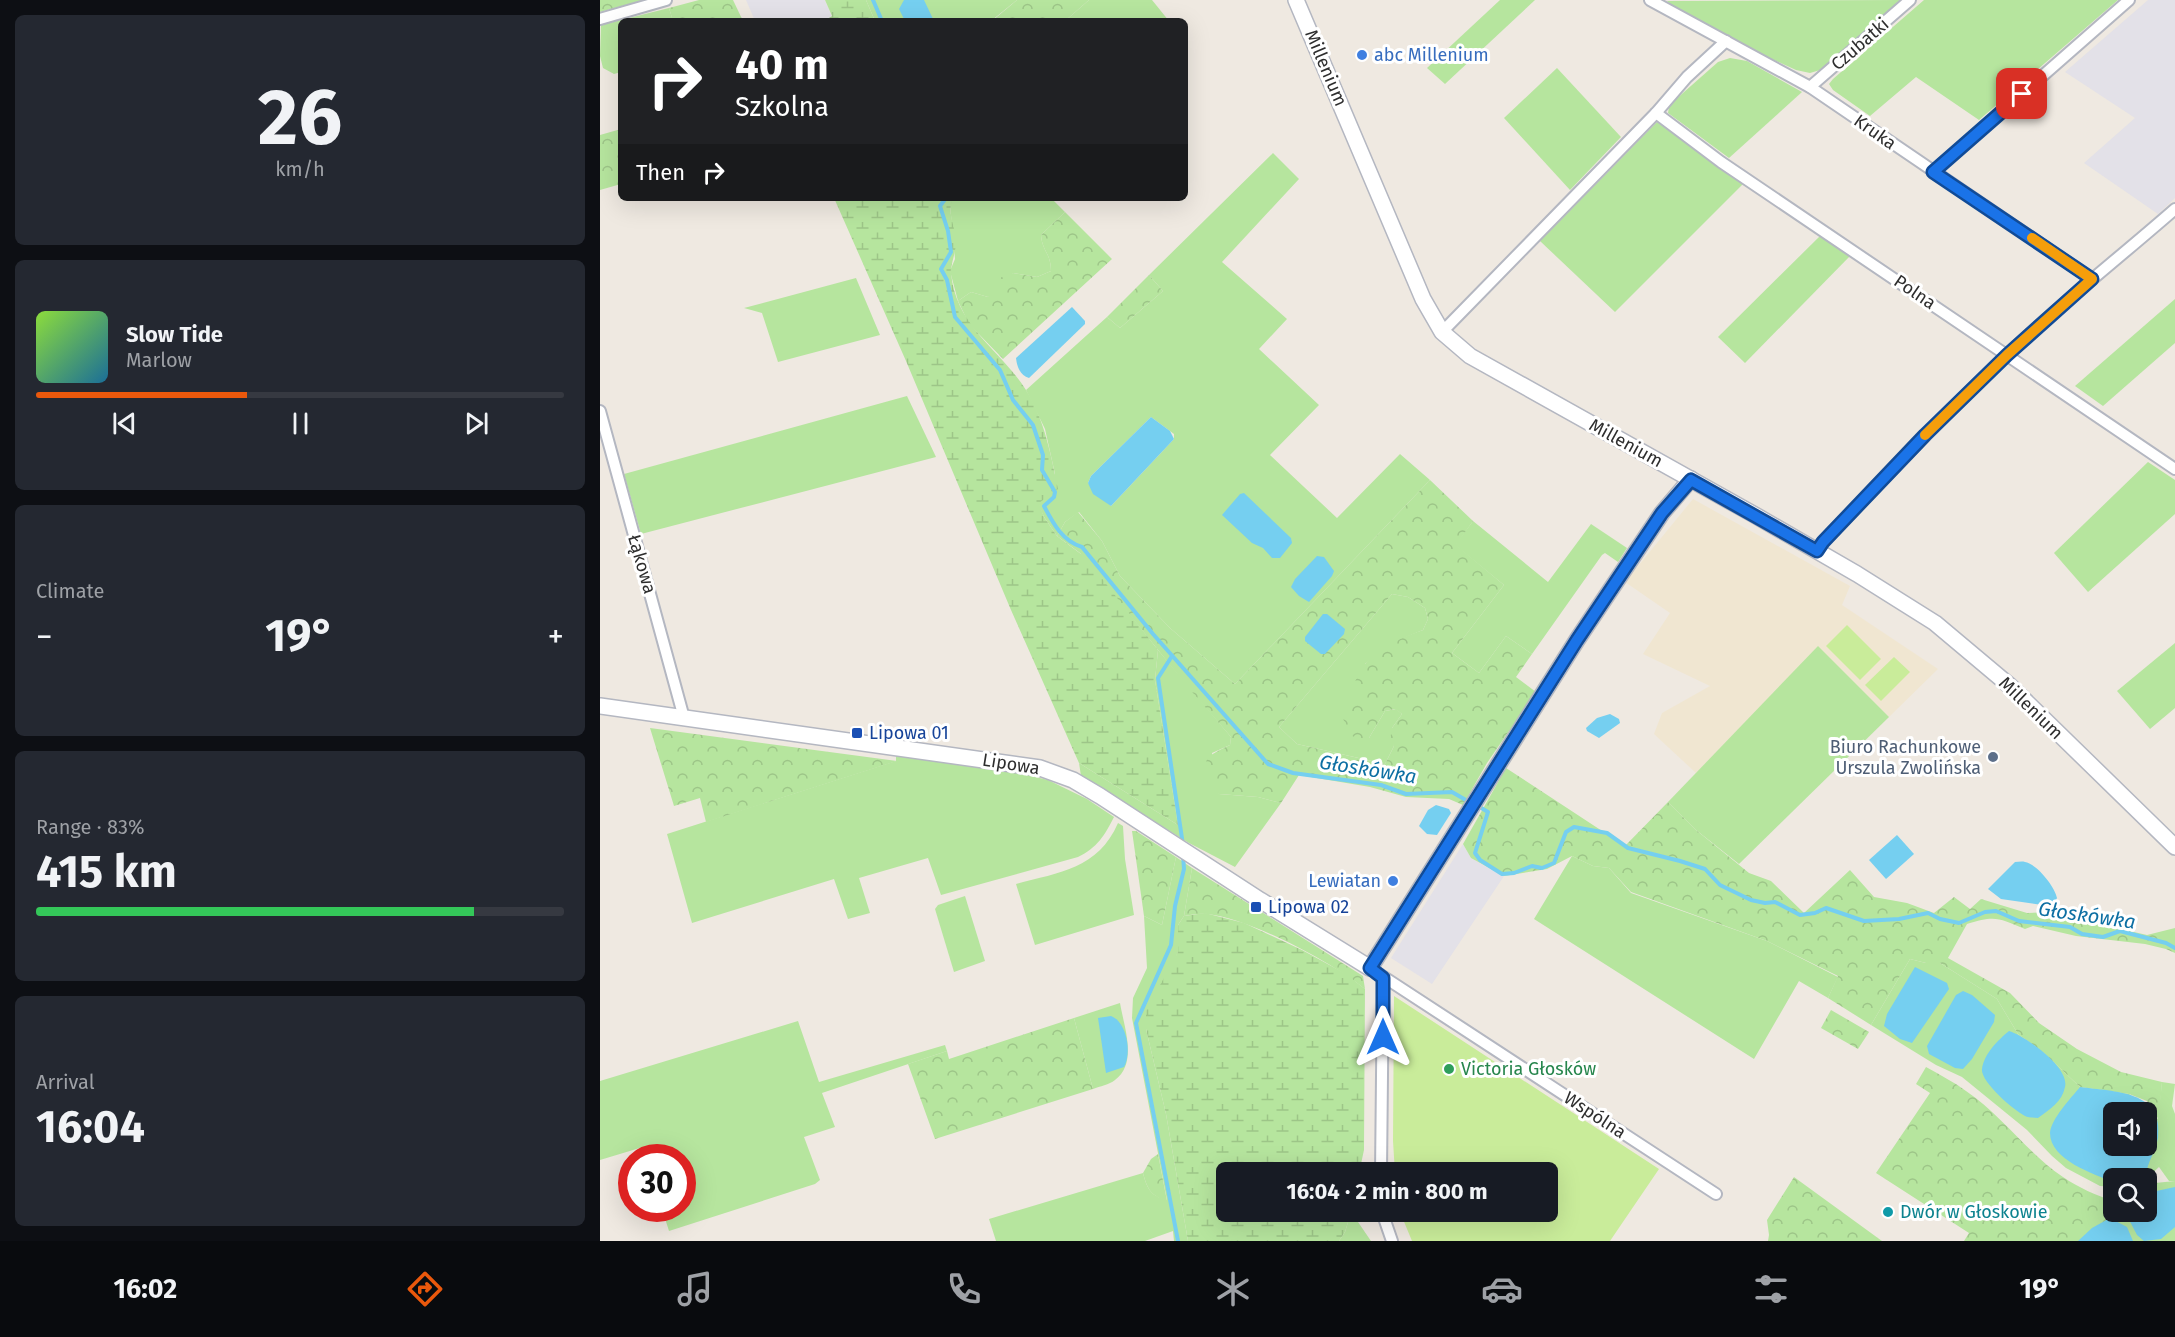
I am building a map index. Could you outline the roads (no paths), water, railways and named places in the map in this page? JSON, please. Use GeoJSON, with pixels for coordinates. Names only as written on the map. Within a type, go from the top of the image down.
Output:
{"type":"FeatureCollection","features":[{"type":"Feature","properties":{"kind":"street"},"geometry":{"type":"LineString","coordinates":[[600,19],[666,0]]}},
{"type":"Feature","properties":{"kind":"street","name":"Millenium"},"geometry":{"type":"LineString","coordinates":[[1296,0],[1423,299],[1442,332],[1470,356],[1817,551],[1908,605],[1952,636],[2010,686],[2175,847]]}},
{"type":"Feature","properties":{"kind":"street","name":"Czubatki"},"geometry":{"type":"LineString","coordinates":[[1810,87],[1910,0]]}},
{"type":"Feature","properties":{"kind":"street"},"geometry":{"type":"LineString","coordinates":[[1933,172],[2129,0]]}},
{"type":"Feature","properties":{"kind":"street","name":"Kruka"},"geometry":{"type":"LineString","coordinates":[[1656,1],[1810,87],[2092,279]]}},
{"type":"Feature","properties":{"kind":"street"},"geometry":{"type":"LineString","coordinates":[[1442,332],[1656,113],[1687,77],[1726,41]]}},
{"type":"Feature","properties":{"kind":"street","name":"Polna"},"geometry":{"type":"LineString","coordinates":[[1656,113],[1721,162],[2175,469]]}},
{"type":"Feature","properties":{"kind":"street"},"geometry":{"type":"LineString","coordinates":[[1817,551],[1909,451],[2007,355],[2175,208]]}},
{"type":"Feature","properties":{"kind":"street","name":"Łąkowa"},"geometry":{"type":"LineString","coordinates":[[600,411],[684,717]]}},
{"type":"Feature","properties":{"kind":"street"},"geometry":{"type":"LineString","coordinates":[[1370,968],[1559,669],[1662,513],[1691,480]]}},
{"type":"Feature","properties":{"kind":"street","name":"Lipowa"},"geometry":{"type":"LineString","coordinates":[[600,706],[1040,768],[1073,780],[1370,968]]}},
{"type":"Feature","properties":{"kind":"street","name":"Wspólna"},"geometry":{"type":"LineString","coordinates":[[1370,968],[1716,1194]]}},
{"type":"Feature","properties":{"kind":"street"},"geometry":{"type":"LineString","coordinates":[[1381,1162],[1383,978]]}},
{"type":"Feature","properties":{"kind":"street"},"geometry":{"type":"LineString","coordinates":[[1385,1222],[1392,1241]]}},
{"type":"Feature","properties":{"kind":"water"},"geometry":{"type":"Polygon","coordinates":[[[904,0],[924,0],[933,18],[904,18],[899,9],[904,0]]]}},
{"type":"Feature","properties":{"kind":"water"},"geometry":{"type":"Polygon","coordinates":[[[1072,307],[1085,321],[1085,324],[1029,378],[1023,375],[1016,358],[1072,307]]]}},
{"type":"Feature","properties":{"kind":"water"},"geometry":{"type":"Polygon","coordinates":[[[1151,417],[1170,431],[1174,439],[1111,506],[1093,494],[1088,483],[1091,476],[1151,417]]]}},
{"type":"Feature","properties":{"kind":"water"},"geometry":{"type":"Polygon","coordinates":[[[1244,493],[1291,538],[1292,543],[1280,558],[1272,558],[1222,515],[1240,494],[1244,493]]]}},
{"type":"Feature","properties":{"kind":"water"},"geometry":{"type":"Polygon","coordinates":[[[1317,556],[1324,557],[1334,571],[1309,602],[1291,587],[1295,579],[1317,556]]]}},
{"type":"Feature","properties":{"kind":"water"},"geometry":{"type":"Polygon","coordinates":[[[1323,614],[1327,614],[1345,629],[1344,634],[1325,654],[1321,654],[1305,641],[1305,637],[1323,614]]]}},
{"type":"Feature","properties":{"kind":"water"},"geometry":{"type":"Polygon","coordinates":[[[1610,714],[1619,719],[1620,723],[1599,738],[1587,731],[1586,728],[1597,718],[1610,714]]]}},
{"type":"Feature","properties":{"kind":"water"},"geometry":{"type":"Polygon","coordinates":[[[1436,805],[1449,809],[1451,813],[1437,835],[1427,834],[1419,826],[1428,810],[1436,805]]]}},
{"type":"Feature","properties":{"kind":"water"},"geometry":{"type":"Polygon","coordinates":[[[1897,835],[1914,854],[1886,879],[1869,860],[1897,835]]]}},
{"type":"Feature","properties":{"kind":"water"},"geometry":{"type":"Polygon","coordinates":[[[2015,862],[2030,864],[2040,871],[2056,893],[2057,898],[2054,904],[2049,906],[2001,899],[1988,889],[2015,862]]]}},
{"type":"Feature","properties":{"kind":"water"},"geometry":{"type":"Polygon","coordinates":[[[1915,967],[1947,983],[1949,989],[1912,1043],[1900,1039],[1884,1026],[1887,1014],[1915,967]]]}},
{"type":"Feature","properties":{"kind":"water"},"geometry":{"type":"Polygon","coordinates":[[[1963,991],[1972,995],[1995,1015],[1994,1022],[1972,1059],[1963,1069],[1955,1068],[1929,1054],[1927,1046],[1956,995],[1963,991]]]}},
{"type":"Feature","properties":{"kind":"water"},"geometry":{"type":"Polygon","coordinates":[[[1111,1016],[1116,1019],[1124,1031],[1128,1054],[1124,1067],[1106,1073],[1098,1018],[1111,1016]]]}},
{"type":"Feature","properties":{"kind":"water"},"geometry":{"type":"Polygon","coordinates":[[[2009,1031],[2045,1053],[2065,1079],[2061,1097],[2055,1105],[2038,1118],[2026,1117],[2013,1108],[1998,1095],[1983,1074],[1983,1063],[1989,1053],[2009,1031]]]}},
{"type":"Feature","properties":{"kind":"water"},"geometry":{"type":"Polygon","coordinates":[[[2080,1087],[2122,1093],[2145,1102],[2103,1102],[2103,1156],[2152,1156],[2147,1168],[2103,1168],[2103,1178],[2074,1165],[2065,1158],[2052,1143],[2050,1133],[2051,1127],[2080,1087]]]}},
{"type":"Feature","properties":{"kind":"water"},"geometry":{"type":"Polygon","coordinates":[[[2175,1187],[2175,1227],[2161,1239],[2144,1241],[2137,1235],[2130,1222],[2157,1222],[2157,1191],[2175,1187]]]}},
{"type":"Feature","properties":{"kind":"water"},"geometry":{"type":"Polygon","coordinates":[[[2103,1222],[2118,1222],[2127,1227],[2133,1241],[2078,1241],[2092,1228],[2103,1222]]]}},
{"type":"Feature","properties":{"kind":"waterway","name":"Głoskówka"},"geometry":{"type":"LineString","coordinates":[[873,0],[881,18]]}},
{"type":"Feature","properties":{"kind":"waterway","name":"Głoskówka"},"geometry":{"type":"LineString","coordinates":[[944,201],[940,206],[948,231],[951,252],[941,269],[947,280],[955,317],[1000,370],[1013,400],[1033,425],[1043,455],[1042,470],[1055,492],[1054,497],[1044,506],[1059,531],[1082,547],[1153,634],[1268,764],[1293,773],[1381,785],[1406,794],[1452,792],[1471,803]]}},
{"type":"Feature","properties":{"kind":"waterway"},"geometry":{"type":"LineString","coordinates":[[1172,656],[1158,678],[1183,845]]}},
{"type":"Feature","properties":{"kind":"waterway","name":"Głoskówka"},"geometry":{"type":"LineString","coordinates":[[1478,806],[1488,812],[1475,853],[1480,860],[1502,874],[1514,873],[1532,866],[1542,868],[1554,863],[1566,832],[1574,827],[1607,833],[1628,848],[1705,869],[1720,885],[1751,900],[1765,903],[1775,902],[1800,915],[1815,913],[1826,908],[1864,921],[1899,919],[1928,913],[1940,919],[1959,923],[1985,912],[1996,911],[2019,921],[2070,927],[2082,934],[2103,937],[2120,931],[2166,943],[2175,948]]}},
{"type":"Feature","properties":{"kind":"waterway"},"geometry":{"type":"LineString","coordinates":[[1178,1241],[1136,1023],[1171,945],[1175,906],[1184,869],[1183,855]]}},
{"type":"Feature","properties":{"kind":"place","name":"abc Millenium"},"geometry":{"type":"Point","coordinates":[1362,55]}},
{"type":"Feature","properties":{"kind":"place","name":"Lipowa 01"},"geometry":{"type":"Point","coordinates":[857,733]}},
{"type":"Feature","properties":{"kind":"place","name":"Biuro Rachunkowe Urszula Zwolińska"},"geometry":{"type":"Point","coordinates":[1993,757]}},
{"type":"Feature","properties":{"kind":"place","name":"Lewiatan"},"geometry":{"type":"Point","coordinates":[1393,881]}},
{"type":"Feature","properties":{"kind":"place","name":"Lipowa 02"},"geometry":{"type":"Point","coordinates":[1256,907]}},
{"type":"Feature","properties":{"kind":"place","name":"Victoria Głosków"},"geometry":{"type":"Point","coordinates":[1449,1069]}},
{"type":"Feature","properties":{"kind":"place","name":"Dwór w Głoskowie"},"geometry":{"type":"Point","coordinates":[1888,1212]}}]}
